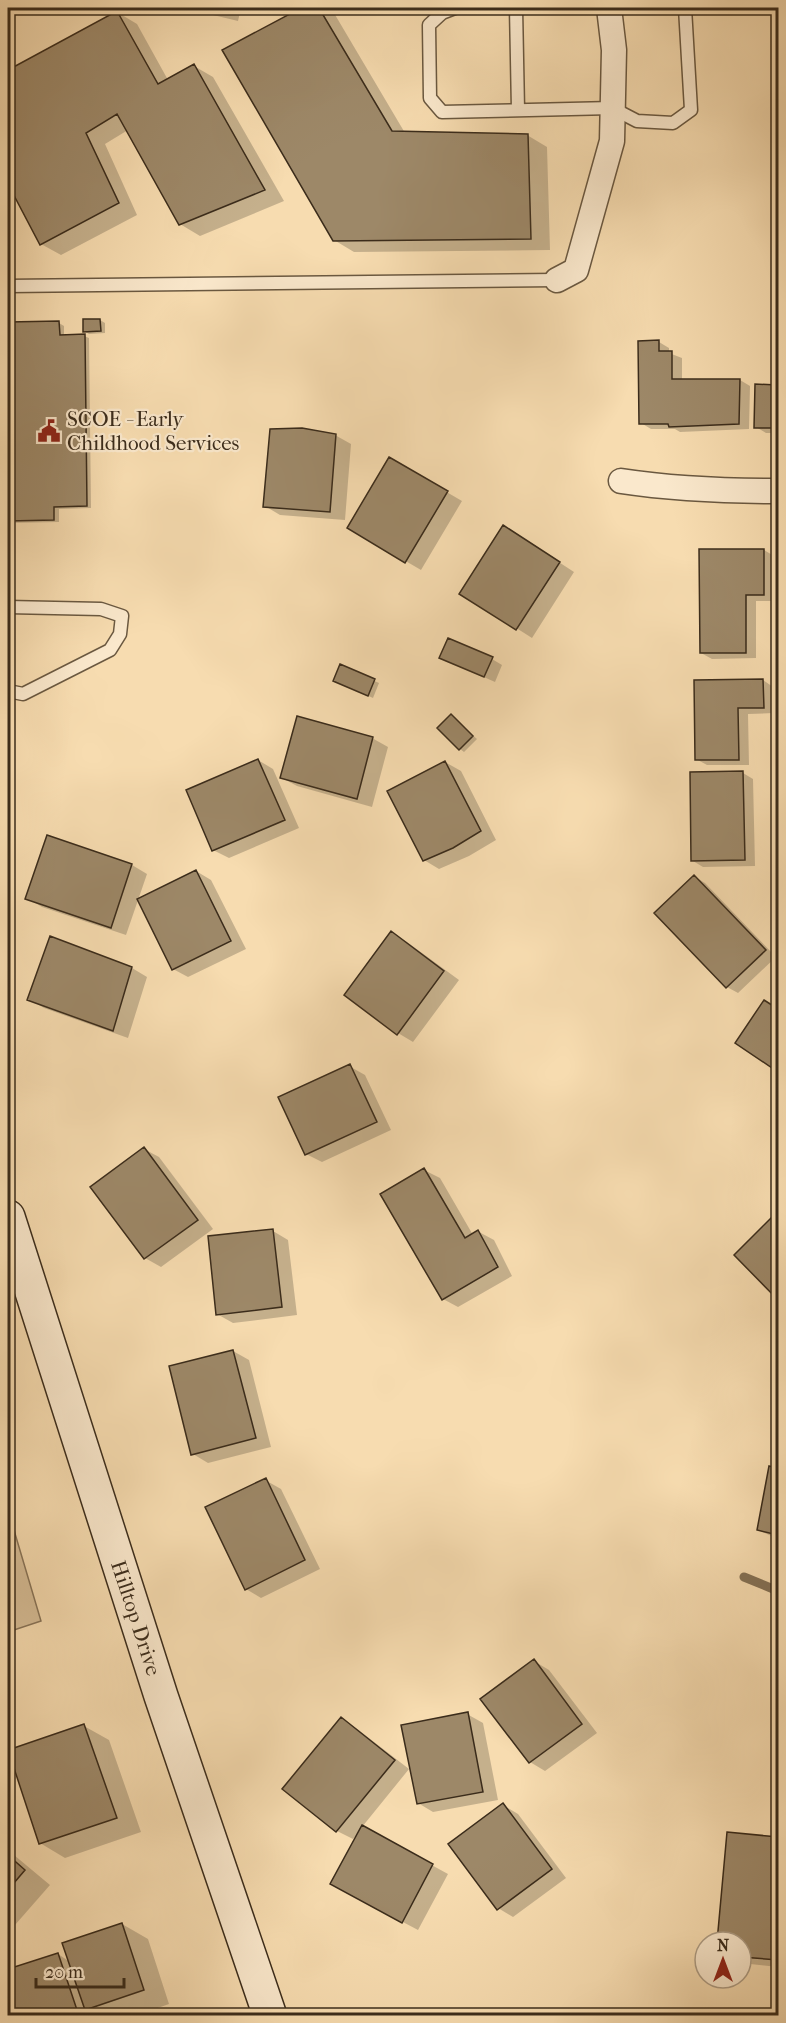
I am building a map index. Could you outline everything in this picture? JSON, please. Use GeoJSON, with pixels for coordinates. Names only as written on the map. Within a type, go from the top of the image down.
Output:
{"type":"FeatureCollection","features":[{"type":"Feature","properties":{"kind":"main road","name":"Hilltop Drive"},"geometry":{"type":"LineString","coordinates":[[8,1218],[161,1696],[270,2016]]}},
{"type":"Feature","properties":{"kind":"street"},"geometry":{"type":"LineString","coordinates":[[557,280],[576,270],[612,141],[614,50],[609,8]]}},
{"type":"Feature","properties":{"kind":"street"},"geometry":{"type":"LineString","coordinates":[[621,481],[667,488],[778,491]]}},
{"type":"Feature","properties":{"kind":"lane"},"geometry":{"type":"LineString","coordinates":[[455,8],[442,14],[429,25],[430,98],[442,112],[612,108],[637,121],[673,123],[691,110],[685,8]]}},
{"type":"Feature","properties":{"kind":"lane"},"geometry":{"type":"LineString","coordinates":[[516,8],[518,110]]}},
{"type":"Feature","properties":{"kind":"lane"},"geometry":{"type":"LineString","coordinates":[[8,286],[557,280]]}},
{"type":"Feature","properties":{"kind":"lane"},"geometry":{"type":"LineString","coordinates":[[8,607],[101,609],[122,616],[120,634],[110,650],[23,694],[8,691]]}},
{"type":"Feature","properties":{"kind":"shaded area"},"geometry":{"type":"Polygon","coordinates":[[[8,1510],[41,1621],[8,1632],[8,1510]]]}},
{"type":"Feature","properties":{"kind":"building"},"geometry":{"type":"Polygon","coordinates":[[[301,8],[319,8],[392,131],[528,134],[531,239],[333,241],[222,50],[301,8]]]}},
{"type":"Feature","properties":{"kind":"building"},"geometry":{"type":"Polygon","coordinates":[[[117,11],[158,84],[194,64],[265,190],[179,225],[117,114],[86,133],[119,203],[40,245],[8,184],[8,70],[117,11]]]}},
{"type":"Feature","properties":{"kind":"building"},"geometry":{"type":"Polygon","coordinates":[[[83,319],[100,319],[101,331],[83,332],[83,319]]]}},
{"type":"Feature","properties":{"kind":"building","name":"SCOE - Early Childhood Services"},"geometry":{"type":"Polygon","coordinates":[[[59,321],[60,335],[85,334],[87,506],[54,507],[54,520],[8,521],[8,491],[13,491],[11,351],[8,352],[8,322],[59,321]]]}},
{"type":"Feature","properties":{"kind":"building"},"geometry":{"type":"Polygon","coordinates":[[[659,340],[659,351],[672,351],[672,379],[740,379],[739,424],[669,427],[668,424],[639,424],[638,341],[659,340]]]}},
{"type":"Feature","properties":{"kind":"building"},"geometry":{"type":"Polygon","coordinates":[[[777,373],[778,428],[754,428],[755,384],[777,385],[777,373]]]}},
{"type":"Feature","properties":{"kind":"building"},"geometry":{"type":"Polygon","coordinates":[[[302,428],[336,434],[330,512],[263,507],[270,429],[302,428]]]}},
{"type":"Feature","properties":{"kind":"building"},"geometry":{"type":"Polygon","coordinates":[[[389,457],[448,491],[405,563],[347,528],[389,457]]]}},
{"type":"Feature","properties":{"kind":"building"},"geometry":{"type":"Polygon","coordinates":[[[503,525],[560,562],[516,630],[459,594],[503,525]]]}},
{"type":"Feature","properties":{"kind":"building"},"geometry":{"type":"Polygon","coordinates":[[[699,549],[764,549],[764,595],[746,595],[746,653],[700,653],[699,549]]]}},
{"type":"Feature","properties":{"kind":"building"},"geometry":{"type":"Polygon","coordinates":[[[448,638],[493,657],[484,677],[439,658],[448,638]]]}},
{"type":"Feature","properties":{"kind":"building"},"geometry":{"type":"Polygon","coordinates":[[[340,664],[375,679],[368,696],[333,681],[340,664]]]}},
{"type":"Feature","properties":{"kind":"building"},"geometry":{"type":"Polygon","coordinates":[[[763,679],[764,708],[738,708],[739,760],[695,760],[694,680],[763,679]]]}},
{"type":"Feature","properties":{"kind":"building"},"geometry":{"type":"Polygon","coordinates":[[[451,714],[473,736],[459,750],[437,728],[451,714]]]}},
{"type":"Feature","properties":{"kind":"building"},"geometry":{"type":"Polygon","coordinates":[[[297,716],[373,737],[357,799],[280,778],[297,716]]]}},
{"type":"Feature","properties":{"kind":"building"},"geometry":{"type":"Polygon","coordinates":[[[258,759],[285,820],[212,851],[186,790],[258,759]]]}},
{"type":"Feature","properties":{"kind":"building"},"geometry":{"type":"Polygon","coordinates":[[[445,761],[481,831],[453,848],[423,861],[387,791],[445,761]]]}},
{"type":"Feature","properties":{"kind":"building"},"geometry":{"type":"Polygon","coordinates":[[[743,771],[745,860],[691,861],[690,772],[743,771]]]}},
{"type":"Feature","properties":{"kind":"building"},"geometry":{"type":"Polygon","coordinates":[[[47,835],[132,864],[111,928],[25,899],[47,835]]]}},
{"type":"Feature","properties":{"kind":"building"},"geometry":{"type":"Polygon","coordinates":[[[196,870],[231,941],[172,970],[137,899],[196,870]]]}},
{"type":"Feature","properties":{"kind":"building"},"geometry":{"type":"Polygon","coordinates":[[[694,875],[766,950],[726,988],[654,913],[694,875]]]}},
{"type":"Feature","properties":{"kind":"building"},"geometry":{"type":"Polygon","coordinates":[[[391,931],[444,971],[397,1035],[344,995],[391,931]]]}},
{"type":"Feature","properties":{"kind":"building"},"geometry":{"type":"Polygon","coordinates":[[[50,936],[132,967],[113,1031],[27,1000],[50,936]]]}},
{"type":"Feature","properties":{"kind":"building"},"geometry":{"type":"Polygon","coordinates":[[[764,1000],[778,1009],[778,1072],[735,1043],[764,1000]]]}},
{"type":"Feature","properties":{"kind":"building"},"geometry":{"type":"Polygon","coordinates":[[[350,1064],[377,1122],[305,1155],[278,1097],[350,1064]]]}},
{"type":"Feature","properties":{"kind":"building"},"geometry":{"type":"Polygon","coordinates":[[[144,1147],[198,1220],[144,1259],[90,1187],[144,1147]]]}},
{"type":"Feature","properties":{"kind":"building"},"geometry":{"type":"Polygon","coordinates":[[[424,1168],[465,1238],[478,1230],[498,1267],[442,1300],[380,1194],[424,1168]]]}},
{"type":"Feature","properties":{"kind":"building"},"geometry":{"type":"Polygon","coordinates":[[[778,1211],[778,1300],[734,1255],[778,1211]]]}},
{"type":"Feature","properties":{"kind":"building"},"geometry":{"type":"Polygon","coordinates":[[[273,1229],[282,1307],[216,1315],[208,1236],[273,1229]]]}},
{"type":"Feature","properties":{"kind":"building"},"geometry":{"type":"Polygon","coordinates":[[[233,1350],[256,1438],[191,1455],[169,1366],[233,1350]]]}},
{"type":"Feature","properties":{"kind":"building"},"geometry":{"type":"Polygon","coordinates":[[[769,1466],[778,1468],[778,1535],[757,1530],[769,1466]]]}},
{"type":"Feature","properties":{"kind":"building"},"geometry":{"type":"Polygon","coordinates":[[[266,1478],[305,1560],[245,1590],[205,1507],[266,1478]]]}},
{"type":"Feature","properties":{"kind":"building"},"geometry":{"type":"Polygon","coordinates":[[[534,1659],[582,1724],[529,1763],[480,1699],[534,1659]]]}},
{"type":"Feature","properties":{"kind":"building"},"geometry":{"type":"Polygon","coordinates":[[[468,1712],[483,1792],[417,1804],[401,1725],[468,1712]]]}},
{"type":"Feature","properties":{"kind":"building"},"geometry":{"type":"Polygon","coordinates":[[[341,1717],[395,1760],[336,1832],[282,1789],[341,1717]]]}},
{"type":"Feature","properties":{"kind":"building"},"geometry":{"type":"Polygon","coordinates":[[[84,1724],[117,1818],[39,1844],[8,1750],[84,1724]]]}},
{"type":"Feature","properties":{"kind":"building"},"geometry":{"type":"Polygon","coordinates":[[[503,1803],[552,1869],[497,1910],[448,1844],[503,1803]]]}},
{"type":"Feature","properties":{"kind":"building"},"geometry":{"type":"Polygon","coordinates":[[[362,1825],[433,1864],[402,1923],[330,1884],[362,1825]]]}},
{"type":"Feature","properties":{"kind":"building"},"geometry":{"type":"Polygon","coordinates":[[[727,1832],[778,1837],[778,1960],[753,1958],[753,1930],[718,1930],[727,1832]]]}},
{"type":"Feature","properties":{"kind":"building"},"geometry":{"type":"Polygon","coordinates":[[[8,1855],[25,1870],[8,1890],[8,1855]]]}},
{"type":"Feature","properties":{"kind":"building"},"geometry":{"type":"Polygon","coordinates":[[[122,1923],[144,1990],[85,2010],[62,1943],[122,1923]]]}},
{"type":"Feature","properties":{"kind":"building"},"geometry":{"type":"Polygon","coordinates":[[[58,1953],[79,2016],[13,2016],[8,2000],[8,1969],[58,1953]]]}},
{"type":"Feature","properties":{"kind":"waterway"},"geometry":{"type":"LineString","coordinates":[[744,1577],[778,1591]]}},
{"type":"Feature","properties":{"kind":"place","name":"SCOE - Early Childhood Services"},"geometry":{"type":"Point","coordinates":[49,431]}}]}
